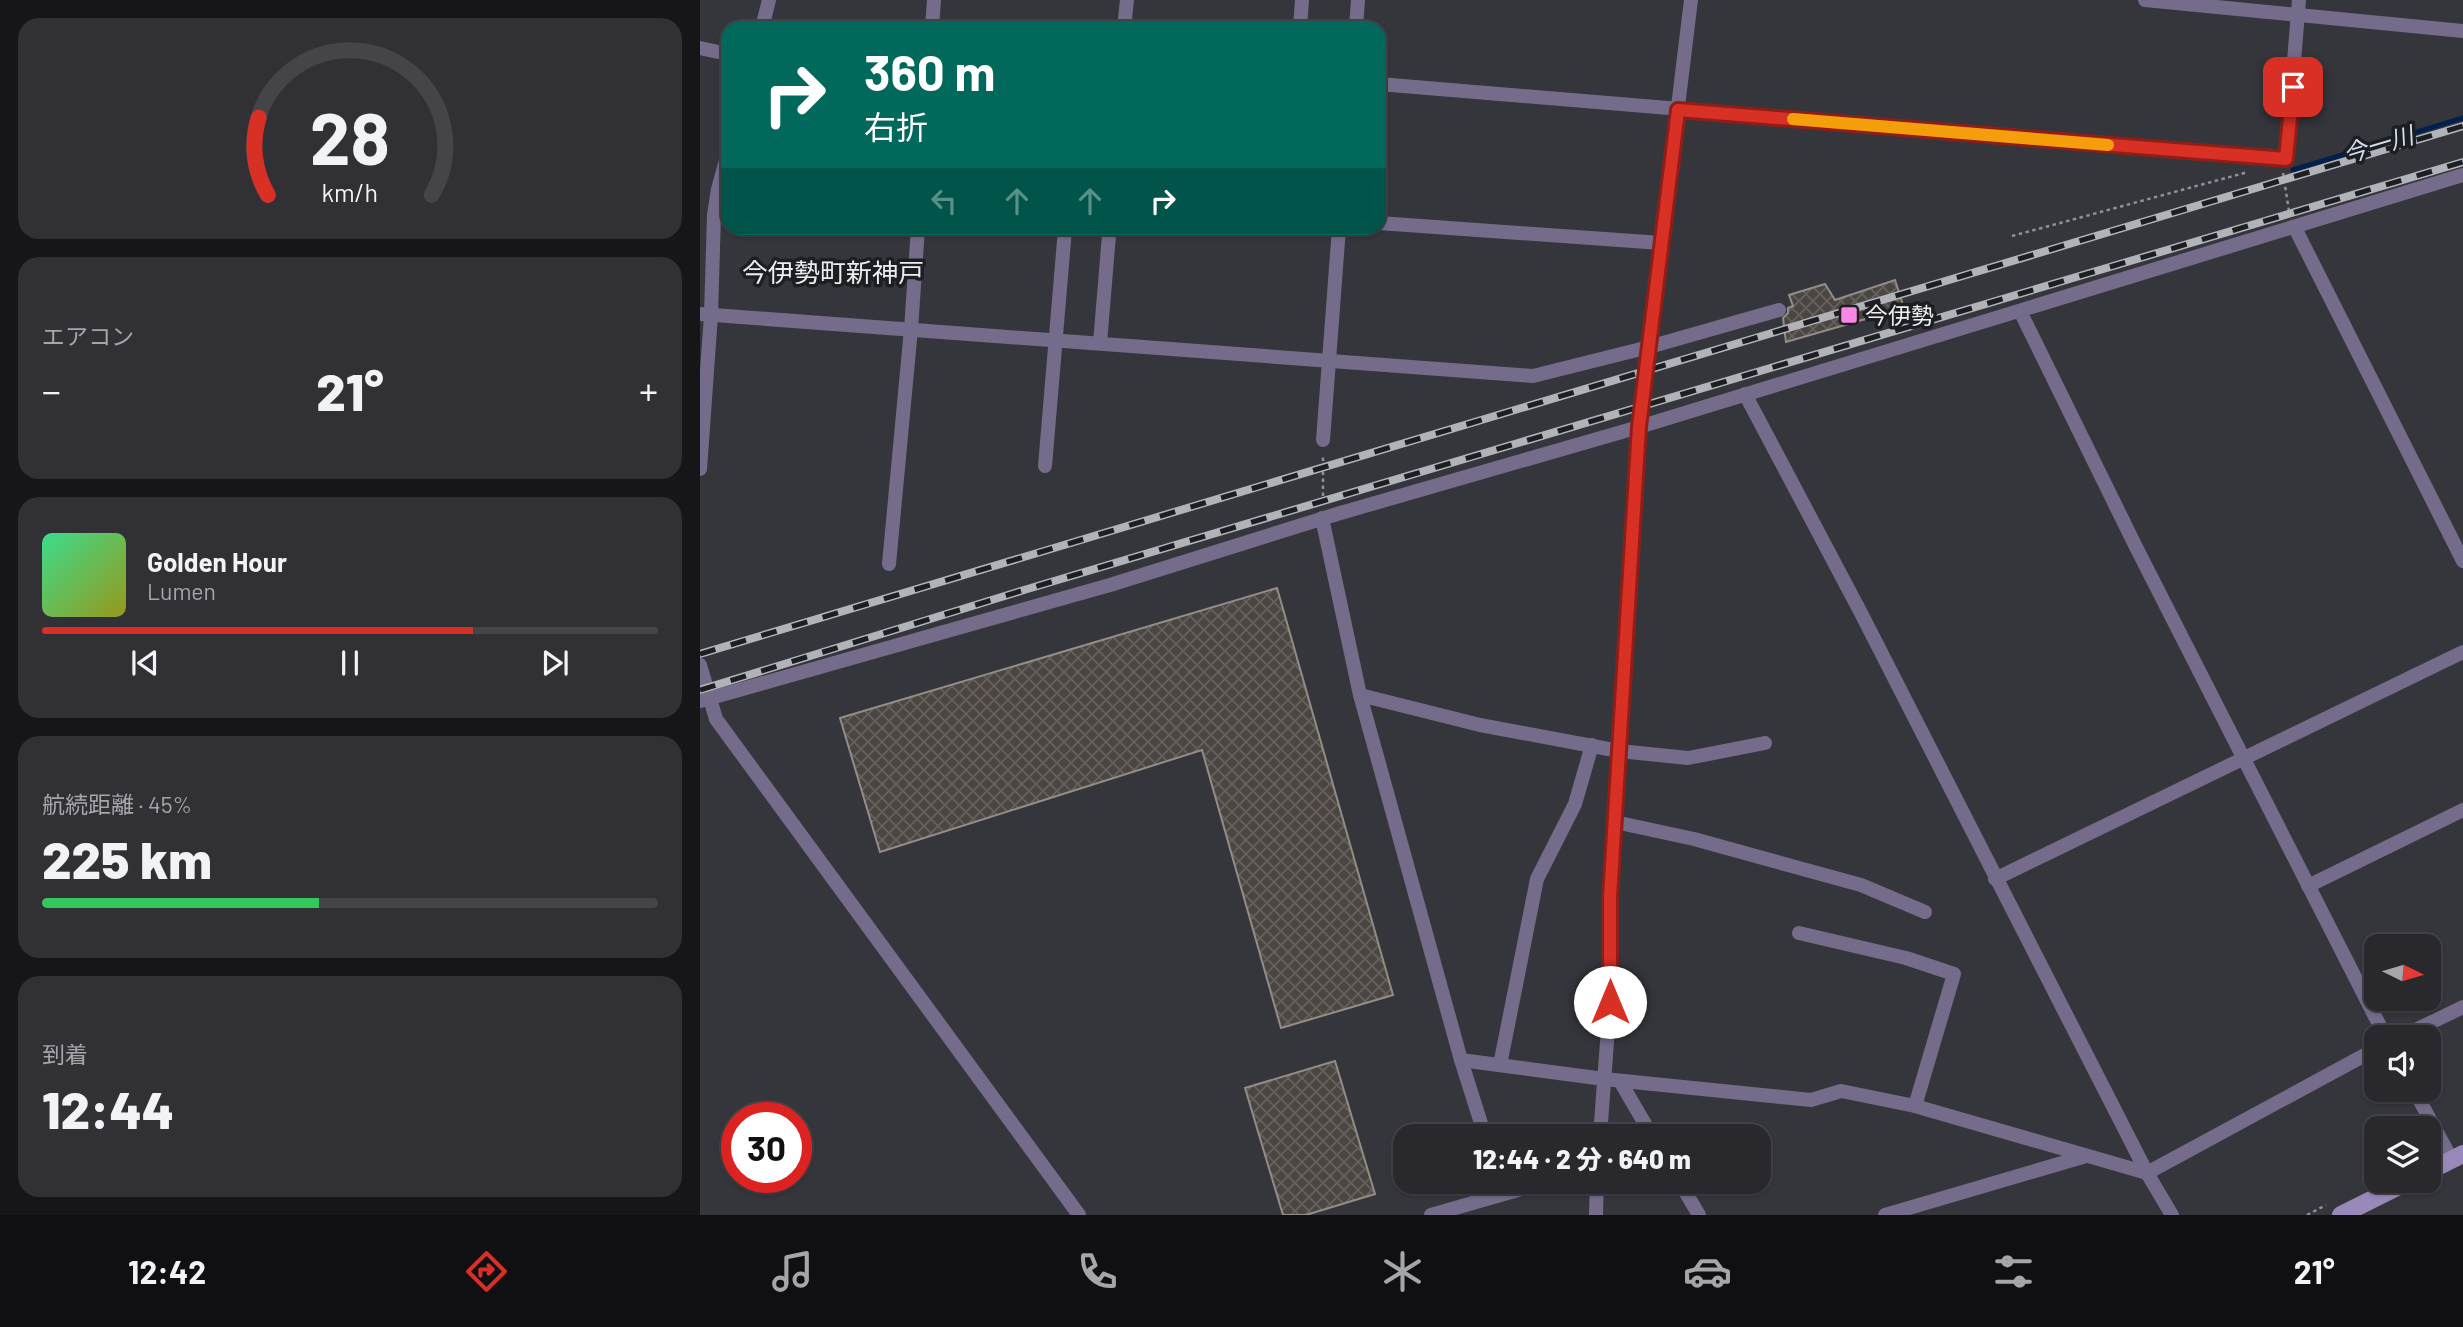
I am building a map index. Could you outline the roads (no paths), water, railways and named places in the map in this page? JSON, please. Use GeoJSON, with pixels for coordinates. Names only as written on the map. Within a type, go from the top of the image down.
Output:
{"type":"FeatureCollection","features":[{"type":"Feature","properties":{"kind":"main road"},"geometry":{"type":"LineString","coordinates":[[2441,1165],[2458,1157]]}},
{"type":"Feature","properties":{"kind":"main road"},"geometry":{"type":"LineString","coordinates":[[2342,1215],[2385,1193]]}},
{"type":"Feature","properties":{"kind":"street"},"geometry":{"type":"LineString","coordinates":[[764,21],[769,0]]}},
{"type":"Feature","properties":{"kind":"street"},"geometry":{"type":"LineString","coordinates":[[932,21],[934,0]]}},
{"type":"Feature","properties":{"kind":"street"},"geometry":{"type":"LineString","coordinates":[[1125,21],[1127,0]]}},
{"type":"Feature","properties":{"kind":"street"},"geometry":{"type":"LineString","coordinates":[[1300,21],[1302,0]]}},
{"type":"Feature","properties":{"kind":"street"},"geometry":{"type":"LineString","coordinates":[[1356,21],[1358,0]]}},
{"type":"Feature","properties":{"kind":"street"},"geometry":{"type":"LineString","coordinates":[[1601,1124],[1610,1002],[1610,897],[1639,427],[1691,0]]}},
{"type":"Feature","properties":{"kind":"street"},"geometry":{"type":"LineString","coordinates":[[2145,0],[2299,7],[2378,24],[2463,31]]}},
{"type":"Feature","properties":{"kind":"street"},"geometry":{"type":"LineString","coordinates":[[1386,85],[2286,159],[2299,7]]}},
{"type":"Feature","properties":{"kind":"street"},"geometry":{"type":"LineString","coordinates":[[700,48],[721,52]]}},
{"type":"Feature","properties":{"kind":"street"},"geometry":{"type":"LineString","coordinates":[[705,700],[1110,585],[1322,519],[1639,427],[2463,175]]}},
{"type":"Feature","properties":{"kind":"street"},"geometry":{"type":"LineString","coordinates":[[700,469],[706,268],[721,178]]}},
{"type":"Feature","properties":{"kind":"street"},"geometry":{"type":"LineString","coordinates":[[1386,223],[1661,243]]}},
{"type":"Feature","properties":{"kind":"street"},"geometry":{"type":"LineString","coordinates":[[2295,228],[2463,561]]}},
{"type":"Feature","properties":{"kind":"street"},"geometry":{"type":"LineString","coordinates":[[889,564],[918,235]]}},
{"type":"Feature","properties":{"kind":"street"},"geometry":{"type":"LineString","coordinates":[[1045,466],[1065,235]]}},
{"type":"Feature","properties":{"kind":"street"},"geometry":{"type":"LineString","coordinates":[[1100,343],[1110,235]]}},
{"type":"Feature","properties":{"kind":"street"},"geometry":{"type":"LineString","coordinates":[[1323,440],[1338,235]]}},
{"type":"Feature","properties":{"kind":"street"},"geometry":{"type":"LineString","coordinates":[[705,314],[1533,376],[1779,310]]}},
{"type":"Feature","properties":{"kind":"street"},"geometry":{"type":"LineString","coordinates":[[2020,311],[2134,545],[2378,1025]]}},
{"type":"Feature","properties":{"kind":"street"},"geometry":{"type":"LineString","coordinates":[[1745,394],[1861,614],[2147,1173],[2172,1215]]}},
{"type":"Feature","properties":{"kind":"street"},"geometry":{"type":"LineString","coordinates":[[1322,519],[1360,695],[1481,1124]]}},
{"type":"Feature","properties":{"kind":"street"},"geometry":{"type":"LineString","coordinates":[[1995,879],[2463,652]]}},
{"type":"Feature","properties":{"kind":"street"},"geometry":{"type":"LineString","coordinates":[[700,665],[705,700],[716,719],[1079,1215]]}},
{"type":"Feature","properties":{"kind":"street"},"geometry":{"type":"LineString","coordinates":[[1360,695],[1480,725],[1619,751],[1688,758],[1765,743]]}},
{"type":"Feature","properties":{"kind":"street"},"geometry":{"type":"LineString","coordinates":[[1500,1065],[1537,879],[1575,804],[1592,746]]}},
{"type":"Feature","properties":{"kind":"street"},"geometry":{"type":"LineString","coordinates":[[2308,886],[2463,810]]}},
{"type":"Feature","properties":{"kind":"street"},"geometry":{"type":"LineString","coordinates":[[1615,822],[1694,839],[1861,884],[1925,912]]}},
{"type":"Feature","properties":{"kind":"street"},"geometry":{"type":"LineString","coordinates":[[1799,933],[1906,958],[1954,974],[1915,1106]]}},
{"type":"Feature","properties":{"kind":"street"},"geometry":{"type":"LineString","coordinates":[[2426,1025],[2463,1007]]}},
{"type":"Feature","properties":{"kind":"street"},"geometry":{"type":"LineString","coordinates":[[1461,1060],[1620,1081],[1811,1100],[1841,1091],[1915,1106],[2147,1173],[2364,1055]]}},
{"type":"Feature","properties":{"kind":"street"},"geometry":{"type":"LineString","coordinates":[[1620,1081],[1645,1124]]}},
{"type":"Feature","properties":{"kind":"street"},"geometry":{"type":"LineString","coordinates":[[2422,1102],[2458,1157]]}},
{"type":"Feature","properties":{"kind":"street"},"geometry":{"type":"LineString","coordinates":[[1885,1215],[2088,1156]]}},
{"type":"Feature","properties":{"kind":"street"},"geometry":{"type":"LineString","coordinates":[[1431,1215],[1462,1211],[1491,1194]]}},
{"type":"Feature","properties":{"kind":"street"},"geometry":{"type":"LineString","coordinates":[[1596,1215],[1597,1194]]}},
{"type":"Feature","properties":{"kind":"street"},"geometry":{"type":"LineString","coordinates":[[1687,1194],[1699,1215]]}},
{"type":"Feature","properties":{"kind":"waterway","name":"今一川"},"geometry":{"type":"LineString","coordinates":[[2293,170],[2463,118]]}},
{"type":"Feature","properties":{"kind":"railway"},"geometry":{"type":"LineString","coordinates":[[700,654],[2463,126]]}},
{"type":"Feature","properties":{"kind":"railway"},"geometry":{"type":"LineString","coordinates":[[700,690],[1024,590],[2463,162]]}},
{"type":"Feature","properties":{"kind":"place","name":"今伊勢"},"geometry":{"type":"Point","coordinates":[1849,315]}},
{"type":"Feature","properties":{"kind":"district","name":"今伊勢町新神戸"},"geometry":{"type":"Point","coordinates":[833,271]}}]}
